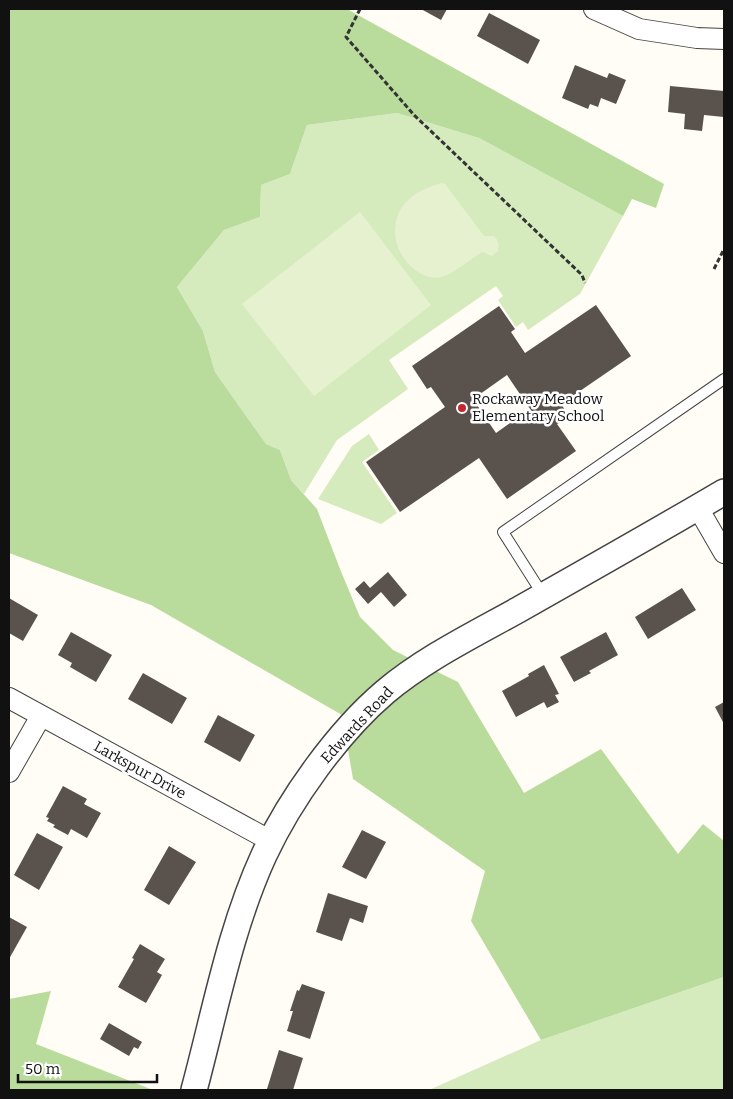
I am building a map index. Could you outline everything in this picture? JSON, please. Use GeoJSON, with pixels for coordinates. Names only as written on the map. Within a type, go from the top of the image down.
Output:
{"type":"FeatureCollection","features":[{"type":"Feature","properties":{"kind":"street"},"geometry":{"type":"LineString","coordinates":[[594,9],[639,29],[697,38],[724,39]]}},
{"type":"Feature","properties":{"kind":"street","name":"Edwards Road"},"geometry":{"type":"LineString","coordinates":[[194,1090],[233,943],[247,898],[271,840],[315,769],[348,730],[383,694],[408,674],[724,492]]}},
{"type":"Feature","properties":{"kind":"street"},"geometry":{"type":"LineString","coordinates":[[698,508],[724,553]]}},
{"type":"Feature","properties":{"kind":"street","name":"Larkspur Drive"},"geometry":{"type":"LineString","coordinates":[[9,698],[271,840]]}},
{"type":"Feature","properties":{"kind":"street"},"geometry":{"type":"LineString","coordinates":[[9,772],[41,716]]}},
{"type":"Feature","properties":{"kind":"lane"},"geometry":{"type":"LineString","coordinates":[[543,595],[503,532],[724,379]]}},
{"type":"Feature","properties":{"kind":"path"},"geometry":{"type":"LineString","coordinates":[[360,9],[346,36],[414,115],[582,275],[585,283]]}},
{"type":"Feature","properties":{"kind":"path"},"geometry":{"type":"LineString","coordinates":[[714,269],[724,249]]}},
{"type":"Feature","properties":{"kind":"green space"},"geometry":{"type":"Polygon","coordinates":[[[9,9],[347,9],[664,184],[656,208],[632,199],[623,216],[479,138],[397,113],[307,125],[290,174],[261,185],[260,217],[224,230],[177,287],[203,331],[215,372],[266,444],[280,450],[291,480],[317,509],[360,617],[393,650],[458,682],[524,793],[601,749],[678,854],[703,824],[724,841],[724,977],[541,1040],[471,921],[485,871],[353,779],[342,715],[151,605],[9,553],[9,9]]]}},
{"type":"Feature","properties":{"kind":"green space"},"geometry":{"type":"Polygon","coordinates":[[[397,113],[479,138],[623,216],[580,294],[528,330],[523,322],[516,327],[498,300],[503,296],[496,286],[389,360],[408,389],[337,440],[304,494],[291,480],[280,450],[266,444],[215,372],[203,331],[177,287],[224,230],[260,217],[261,185],[290,174],[307,125],[397,113]]]}},
{"type":"Feature","properties":{"kind":"green space"},"geometry":{"type":"Polygon","coordinates":[[[442,183],[445,184],[484,236],[494,236],[496,238],[498,251],[492,256],[482,252],[452,272],[442,277],[434,278],[420,273],[405,259],[396,241],[395,232],[399,212],[405,203],[422,190],[442,183]]]}},
{"type":"Feature","properties":{"kind":"green space"},"geometry":{"type":"Polygon","coordinates":[[[360,212],[431,305],[314,396],[242,304],[360,212]]]}},
{"type":"Feature","properties":{"kind":"green space"},"geometry":{"type":"Polygon","coordinates":[[[369,434],[379,450],[362,462],[397,513],[381,524],[318,499],[352,446],[369,434]]]}},
{"type":"Feature","properties":{"kind":"green space"},"geometry":{"type":"Polygon","coordinates":[[[724,977],[724,1090],[429,1090],[541,1040],[724,977]]]}},
{"type":"Feature","properties":{"kind":"green space"},"geometry":{"type":"Polygon","coordinates":[[[51,991],[36,1044],[153,1090],[9,1090],[9,999],[51,991]]]}},
{"type":"Feature","properties":{"kind":"building"},"geometry":{"type":"Polygon","coordinates":[[[421,9],[447,9],[441,20],[421,9]]]}},
{"type":"Feature","properties":{"kind":"building"},"geometry":{"type":"Polygon","coordinates":[[[489,13],[540,40],[528,64],[477,36],[489,13]]]}},
{"type":"Feature","properties":{"kind":"building"},"geometry":{"type":"Polygon","coordinates":[[[575,65],[607,78],[609,73],[626,80],[616,104],[601,98],[598,107],[590,104],[588,109],[562,98],[575,65]]]}},
{"type":"Feature","properties":{"kind":"building"},"geometry":{"type":"Polygon","coordinates":[[[670,86],[724,91],[724,117],[704,115],[702,131],[684,129],[685,114],[668,112],[670,86]]]}},
{"type":"Feature","properties":{"kind":"building","name":"Rockaway Meadow Elementary School"},"geometry":{"type":"Polygon","coordinates":[[[596,305],[631,356],[561,404],[569,416],[557,424],[576,451],[507,499],[479,458],[400,512],[366,462],[445,407],[431,387],[427,389],[412,366],[499,306],[515,329],[511,332],[525,353],[596,305]],[[507,375],[473,399],[496,433],[530,409],[507,375]]]}},
{"type":"Feature","properties":{"kind":"building"},"geometry":{"type":"Polygon","coordinates":[[[388,572],[407,595],[394,607],[381,592],[368,604],[355,589],[364,581],[370,588],[388,572]]]}},
{"type":"Feature","properties":{"kind":"building"},"geometry":{"type":"Polygon","coordinates":[[[682,588],[696,610],[648,639],[635,617],[682,588]]]}},
{"type":"Feature","properties":{"kind":"building"},"geometry":{"type":"Polygon","coordinates":[[[9,598],[38,615],[23,641],[9,633],[9,598]]]}},
{"type":"Feature","properties":{"kind":"building"},"geometry":{"type":"Polygon","coordinates":[[[71,632],[112,655],[96,682],[70,667],[72,663],[58,655],[71,632]]]}},
{"type":"Feature","properties":{"kind":"building"},"geometry":{"type":"Polygon","coordinates":[[[606,632],[618,655],[589,671],[591,673],[574,682],[560,657],[606,632]]]}},
{"type":"Feature","properties":{"kind":"building"},"geometry":{"type":"Polygon","coordinates":[[[544,665],[559,694],[555,695],[559,702],[547,708],[544,702],[516,717],[502,691],[544,665]]]}},
{"type":"Feature","properties":{"kind":"building"},"geometry":{"type":"Polygon","coordinates":[[[143,673],[187,698],[172,724],[128,699],[143,673]]]}},
{"type":"Feature","properties":{"kind":"building"},"geometry":{"type":"Polygon","coordinates":[[[724,702],[724,724],[715,707],[724,702]]]}},
{"type":"Feature","properties":{"kind":"building"},"geometry":{"type":"Polygon","coordinates":[[[218,715],[255,735],[240,762],[204,742],[218,715]]]}},
{"type":"Feature","properties":{"kind":"building"},"geometry":{"type":"Polygon","coordinates":[[[63,786],[87,799],[84,804],[101,813],[87,838],[71,829],[68,835],[53,827],[55,825],[47,821],[49,818],[46,817],[63,786]]]}},
{"type":"Feature","properties":{"kind":"building"},"geometry":{"type":"Polygon","coordinates":[[[362,830],[386,842],[366,879],[342,867],[362,830]]]}},
{"type":"Feature","properties":{"kind":"building"},"geometry":{"type":"Polygon","coordinates":[[[37,833],[63,847],[39,890],[14,875],[37,833]]]}},
{"type":"Feature","properties":{"kind":"building"},"geometry":{"type":"Polygon","coordinates":[[[169,846],[196,862],[169,905],[144,890],[169,846]]]}},
{"type":"Feature","properties":{"kind":"building"},"geometry":{"type":"Polygon","coordinates":[[[328,893],[368,906],[363,923],[350,918],[342,941],[316,932],[328,893]]]}},
{"type":"Feature","properties":{"kind":"building"},"geometry":{"type":"Polygon","coordinates":[[[9,917],[27,927],[9,959],[9,917]]]}},
{"type":"Feature","properties":{"kind":"building"},"geometry":{"type":"Polygon","coordinates":[[[140,944],[165,959],[157,972],[162,975],[146,1003],[118,987],[140,944]]]}},
{"type":"Feature","properties":{"kind":"building"},"geometry":{"type":"Polygon","coordinates":[[[302,984],[325,992],[310,1039],[287,1031],[293,1011],[290,1011],[297,990],[299,991],[302,984]]]}},
{"type":"Feature","properties":{"kind":"building"},"geometry":{"type":"Polygon","coordinates":[[[109,1023],[142,1042],[138,1049],[134,1047],[129,1056],[100,1039],[109,1023]]]}},
{"type":"Feature","properties":{"kind":"building"},"geometry":{"type":"Polygon","coordinates":[[[279,1050],[303,1058],[293,1090],[267,1089],[279,1050]]]}},
{"type":"Feature","properties":{"kind":"place","name":"Rockaway Meadow Elementary School"},"geometry":{"type":"Point","coordinates":[462,408]}}]}
